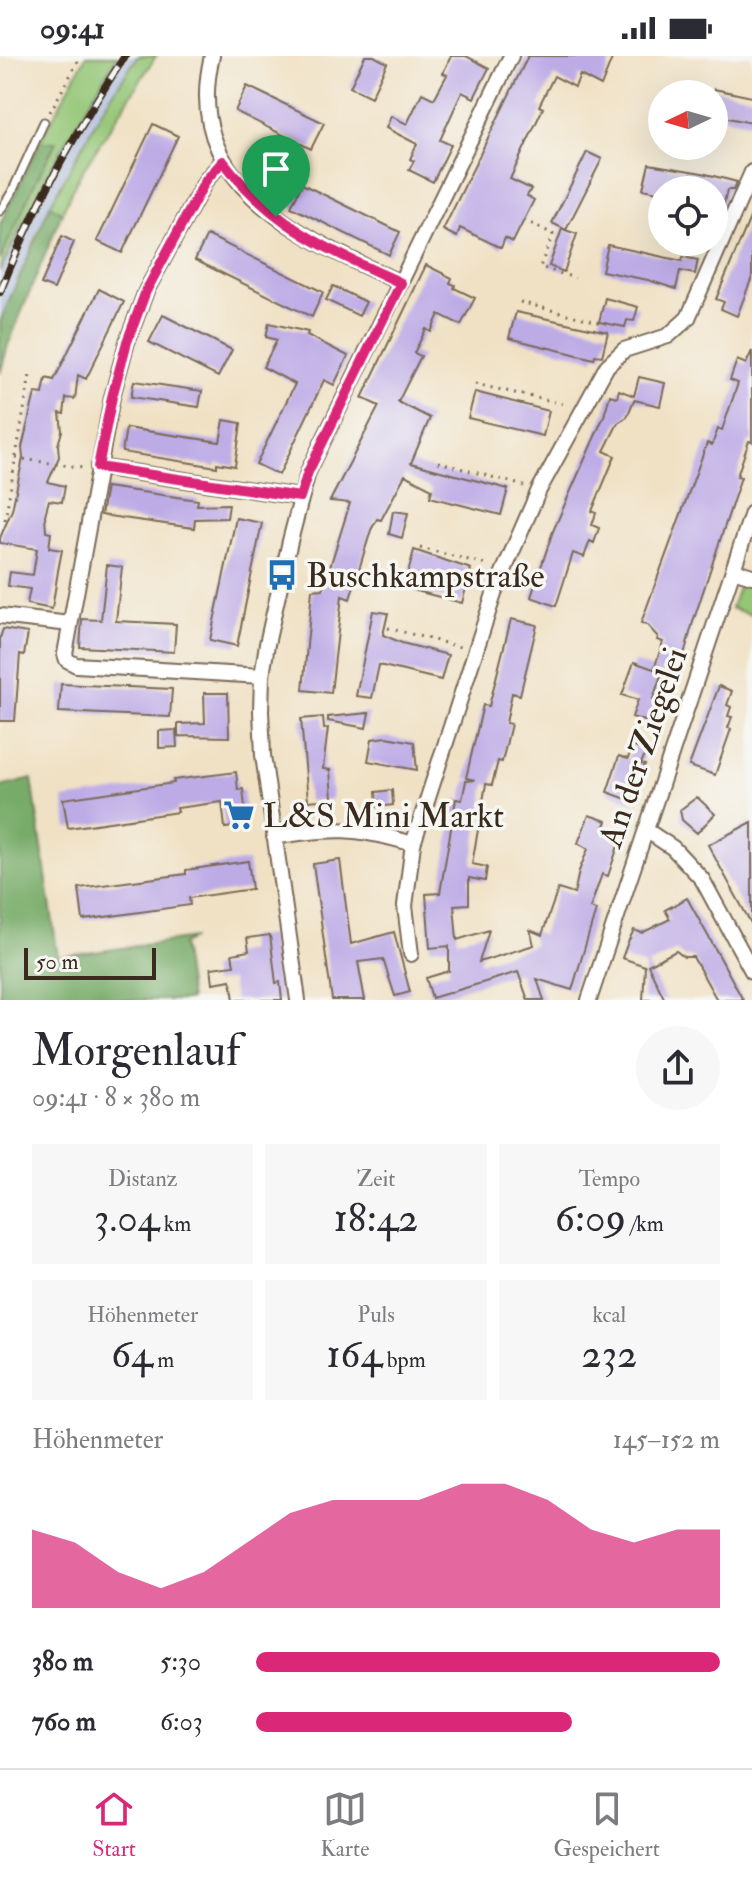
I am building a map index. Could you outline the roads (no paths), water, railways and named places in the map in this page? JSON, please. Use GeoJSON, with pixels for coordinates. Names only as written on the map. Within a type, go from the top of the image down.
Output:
{"type":"FeatureCollection","features":[{"type":"Feature","properties":{"kind":"street"},"geometry":{"type":"LineString","coordinates":[[212,56],[206,99],[209,122],[223,161],[259,203],[294,230],[401,283]]}},
{"type":"Feature","properties":{"kind":"street"},"geometry":{"type":"LineString","coordinates":[[298,1000],[263,755],[262,676],[300,497],[308,472],[511,56]]}},
{"type":"Feature","properties":{"kind":"street"},"geometry":{"type":"LineString","coordinates":[[223,161],[206,180],[146,291],[127,342],[98,467],[65,654],[67,660],[76,665],[262,676]]}},
{"type":"Feature","properties":{"kind":"street"},"geometry":{"type":"LineString","coordinates":[[411,954],[405,906],[413,844],[504,569],[539,490],[614,358],[624,350],[668,336],[688,318],[752,172]]}},
{"type":"Feature","properties":{"kind":"street"},"geometry":{"type":"LineString","coordinates":[[98,467],[300,497]]}},
{"type":"Feature","properties":{"kind":"street","name":"An der Ziegelei"},"geometry":{"type":"LineString","coordinates":[[589,1000],[752,513]]}},
{"type":"Feature","properties":{"kind":"street"},"geometry":{"type":"LineString","coordinates":[[733,570],[752,576]]}},
{"type":"Feature","properties":{"kind":"street"},"geometry":{"type":"LineString","coordinates":[[0,616],[70,624]]}},
{"type":"Feature","properties":{"kind":"street"},"geometry":{"type":"LineString","coordinates":[[274,837],[357,829],[413,844]]}},
{"type":"Feature","properties":{"kind":"street"},"geometry":{"type":"LineString","coordinates":[[646,830],[673,848],[702,879],[752,971]]}},
{"type":"Feature","properties":{"kind":"lane"},"geometry":{"type":"LineString","coordinates":[[0,211],[44,122]]}},
{"type":"Feature","properties":{"kind":"railway"},"geometry":{"type":"LineString","coordinates":[[0,292],[56,171],[125,56]]}},
{"type":"Feature","properties":{"kind":"place","name":"Buschkampstraße"},"geometry":{"type":"Point","coordinates":[282,575]}},
{"type":"Feature","properties":{"kind":"place","name":"L&S Mini Markt"},"geometry":{"type":"Point","coordinates":[239,815]}}]}
